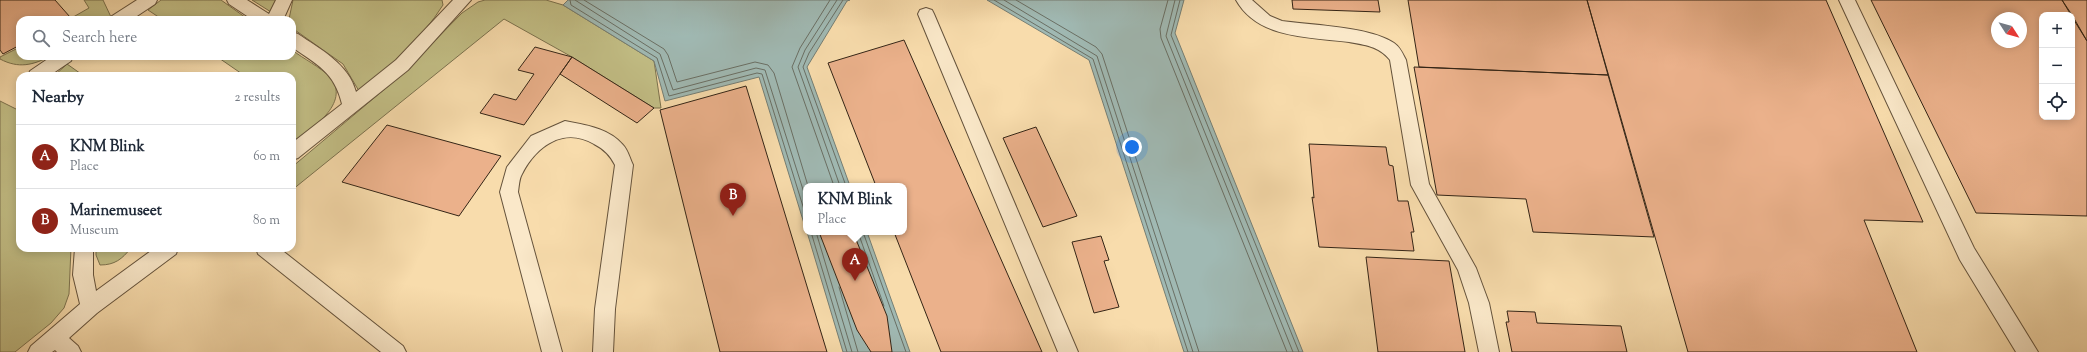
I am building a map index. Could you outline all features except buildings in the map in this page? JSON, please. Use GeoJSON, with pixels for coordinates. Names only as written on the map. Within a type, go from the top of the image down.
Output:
{"type":"FeatureCollection","features":[{"type":"Feature","properties":{"kind":"lane"},"geometry":{"type":"LineString","coordinates":[[124,16],[149,0]]}},
{"type":"Feature","properties":{"kind":"lane"},"geometry":{"type":"LineString","coordinates":[[235,0],[260,16]]}},
{"type":"Feature","properties":{"kind":"lane"},"geometry":{"type":"LineString","coordinates":[[277,16],[284,0]]}},
{"type":"Feature","properties":{"kind":"lane"},"geometry":{"type":"LineString","coordinates":[[296,150],[402,65],[463,0]]}},
{"type":"Feature","properties":{"kind":"lane"},"geometry":{"type":"LineString","coordinates":[[1244,0],[1248,7],[1264,20],[1280,27],[1370,39],[1383,44],[1394,51],[1398,60],[1420,185],[1467,268],[1479,303],[1488,352]]}},
{"type":"Feature","properties":{"kind":"lane"},"geometry":{"type":"LineString","coordinates":[[1847,0],[1967,254],[2015,335],[2028,352]]}},
{"type":"Feature","properties":{"kind":"lane"},"geometry":{"type":"LineString","coordinates":[[926,14],[1068,352]]}},
{"type":"Feature","properties":{"kind":"lane"},"geometry":{"type":"LineString","coordinates":[[296,41],[335,69],[346,86],[351,107]]}},
{"type":"Feature","properties":{"kind":"lane"},"geometry":{"type":"LineString","coordinates":[[42,72],[59,60]]}},
{"type":"Feature","properties":{"kind":"lane"},"geometry":{"type":"LineString","coordinates":[[552,352],[508,192],[513,172],[533,145],[551,133],[565,128],[591,133],[603,140],[617,150],[624,165],[605,309],[603,352]]}},
{"type":"Feature","properties":{"kind":"lane"},"geometry":{"type":"LineString","coordinates":[[84,252],[83,275],[90,307]]}},
{"type":"Feature","properties":{"kind":"lane"},"geometry":{"type":"LineString","coordinates":[[38,352],[90,307],[165,252]]}},
{"type":"Feature","properties":{"kind":"lane"},"geometry":{"type":"LineString","coordinates":[[270,252],[396,352]]}},
{"type":"Feature","properties":{"kind":"lane"},"geometry":{"type":"LineString","coordinates":[[55,338],[71,352]]}},
{"type":"Feature","properties":{"kind":"shaded area"},"geometry":{"type":"Polygon","coordinates":[[[84,0],[103,0],[111,16],[75,16],[89,8],[84,0]]]}},
{"type":"Feature","properties":{"kind":"shaded area"},"geometry":{"type":"Polygon","coordinates":[[[161,0],[221,0],[243,16],[157,16],[148,10],[161,0]]]}},
{"type":"Feature","properties":{"kind":"shaded area"},"geometry":{"type":"Polygon","coordinates":[[[252,0],[277,0],[271,12],[252,0]]]}},
{"type":"Feature","properties":{"kind":"shaded area"},"geometry":{"type":"Polygon","coordinates":[[[293,0],[442,0],[443,5],[415,41],[394,62],[359,91],[343,64],[296,31],[296,16],[290,16],[293,0]]]}},
{"type":"Feature","properties":{"kind":"shaded area"},"geometry":{"type":"Polygon","coordinates":[[[485,0],[546,0],[563,5],[654,61],[661,108],[654,108],[572,57],[504,19],[296,187],[296,164],[399,77],[462,13],[478,2],[485,0]]]}},
{"type":"Feature","properties":{"kind":"shaded area"},"geometry":{"type":"Polygon","coordinates":[[[16,49],[16,60],[42,60],[32,64],[20,65],[7,62],[0,59],[0,57],[16,49]]]}},
{"type":"Feature","properties":{"kind":"shaded area"},"geometry":{"type":"Polygon","coordinates":[[[296,53],[330,77],[335,87],[336,96],[332,106],[318,124],[296,141],[296,72],[239,72],[222,60],[296,60],[296,53]]]}},
{"type":"Feature","properties":{"kind":"shaded area"},"geometry":{"type":"Polygon","coordinates":[[[67,64],[78,72],[58,72],[67,64]]]}},
{"type":"Feature","properties":{"kind":"shaded area"},"geometry":{"type":"Polygon","coordinates":[[[0,101],[16,109],[16,252],[71,252],[69,294],[64,308],[51,323],[15,352],[0,352],[0,101]]]}},
{"type":"Feature","properties":{"kind":"shaded area"},"geometry":{"type":"Polygon","coordinates":[[[96,252],[127,252],[118,261],[105,265],[100,265],[96,252]]]}},
{"type":"Feature","properties":{"kind":"water"},"geometry":{"type":"Polygon","coordinates":[[[568,0],[850,0],[847,1],[807,67],[849,183],[803,183],[803,220],[759,77],[665,101],[654,61],[563,5],[568,0]]]}},
{"type":"Feature","properties":{"kind":"water"},"geometry":{"type":"Polygon","coordinates":[[[987,0],[1184,0],[1175,33],[1303,352],[1184,352],[1089,60],[987,0]]]}},
{"type":"Feature","properties":{"kind":"water"},"geometry":{"type":"Polygon","coordinates":[[[808,235],[868,235],[910,352],[843,352],[808,235]]]}},
{"type":"Feature","properties":{"kind":"place","name":"Marinemuseet"},"geometry":{"type":"Point","coordinates":[733,216]}},
{"type":"Feature","properties":{"kind":"place","name":"KNM Blink"},"geometry":{"type":"Point","coordinates":[855,281]}}]}
